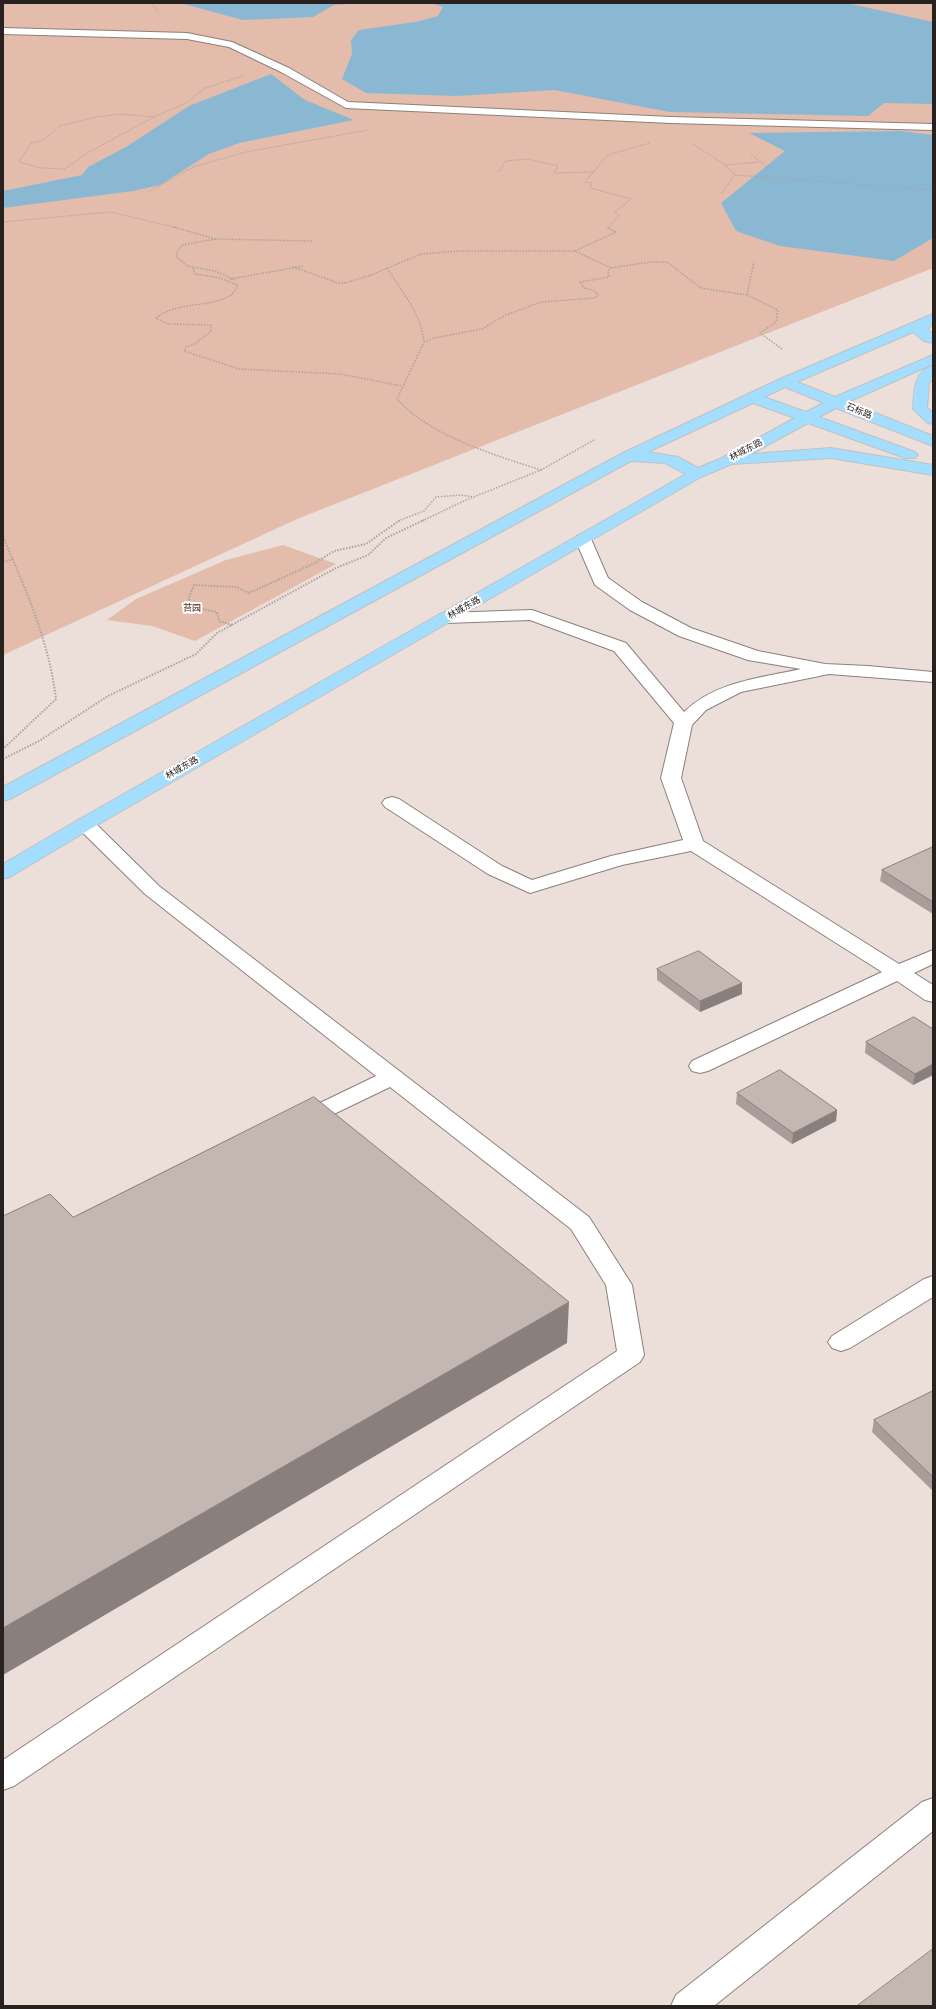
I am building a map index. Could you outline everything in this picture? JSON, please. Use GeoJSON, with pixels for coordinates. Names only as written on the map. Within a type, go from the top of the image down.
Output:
{"type":"FeatureCollection","features":[{"type":"Feature","properties":{"kind":"main road"},"geometry":{"type":"LineString","coordinates":[[930,319],[919,330],[929,338],[933,339]]}},
{"type":"Feature","properties":{"kind":"main road"},"geometry":{"type":"LineString","coordinates":[[3,795],[628,456],[785,382],[930,319]]}},
{"type":"Feature","properties":{"kind":"main road","name":"林城东路"},"geometry":{"type":"LineString","coordinates":[[3,873],[85,824],[696,474],[726,460],[836,402],[933,359]]}},
{"type":"Feature","properties":{"kind":"main road"},"geometry":{"type":"LineString","coordinates":[[933,370],[922,382],[920,409],[933,420]]}},
{"type":"Feature","properties":{"kind":"main road","name":"石标路"},"geometry":{"type":"LineString","coordinates":[[785,382],[932,440]]}},
{"type":"Feature","properties":{"kind":"main road"},"geometry":{"type":"LineString","coordinates":[[753,398],[933,464]]}},
{"type":"Feature","properties":{"kind":"main road"},"geometry":{"type":"LineString","coordinates":[[902,452],[932,440]]}},
{"type":"Feature","properties":{"kind":"main road"},"geometry":{"type":"LineString","coordinates":[[726,460],[831,453],[881,460],[933,470]]}},
{"type":"Feature","properties":{"kind":"main road"},"geometry":{"type":"LineString","coordinates":[[628,456],[671,459],[684,464],[696,474]]}},
{"type":"Feature","properties":{"kind":"street"},"geometry":{"type":"LineString","coordinates":[[3,31],[186,36],[232,46],[285,70],[346,105],[672,125],[933,127]]}},
{"type":"Feature","properties":{"kind":"street"},"geometry":{"type":"LineString","coordinates":[[583,538],[601,581],[636,606],[678,628],[754,656],[829,670],[868,671],[933,677]]}},
{"type":"Feature","properties":{"kind":"street"},"geometry":{"type":"LineString","coordinates":[[446,618],[532,615],[620,647],[683,723]]}},
{"type":"Feature","properties":{"kind":"street"},"geometry":{"type":"LineString","coordinates":[[829,670],[736,688],[700,706],[683,723],[671,778],[694,844],[933,995]]}},
{"type":"Feature","properties":{"kind":"street"},"geometry":{"type":"LineString","coordinates":[[392,803],[495,870],[530,887],[618,860],[694,844]]}},
{"type":"Feature","properties":{"kind":"street"},"geometry":{"type":"LineString","coordinates":[[3,1777],[631,1355],[619,1285],[580,1223],[152,890],[85,824]]}},
{"type":"Feature","properties":{"kind":"street"},"geometry":{"type":"LineString","coordinates":[[700,1066],[933,956]]}},
{"type":"Feature","properties":{"kind":"street"},"geometry":{"type":"LineString","coordinates":[[284,1129],[392,1077]]}},
{"type":"Feature","properties":{"kind":"street"},"geometry":{"type":"LineString","coordinates":[[841,1342],[933,1285]]}},
{"type":"Feature","properties":{"kind":"street"},"geometry":{"type":"LineString","coordinates":[[688,2006],[933,1812]]}},
{"type":"Feature","properties":{"kind":"path"},"geometry":{"type":"LineString","coordinates":[[154,116],[121,114],[96,117],[60,126],[43,140],[31,143],[19,162],[41,168],[64,169],[89,152],[154,116],[188,102],[205,88],[240,77],[285,70]]}},
{"type":"Feature","properties":{"kind":"path"},"geometry":{"type":"LineString","coordinates":[[148,192],[170,182],[193,167],[239,154],[373,129],[371,124],[346,105]]}},
{"type":"Feature","properties":{"kind":"path"},"geometry":{"type":"LineString","coordinates":[[293,266],[335,282],[344,283],[371,275],[406,258],[435,253],[479,249],[549,253],[576,251],[616,232],[608,228],[619,216],[615,212],[630,199],[590,188],[592,183],[585,182],[596,172],[603,160],[613,154],[664,138],[672,125],[725,165],[735,175],[933,190]]}},
{"type":"Feature","properties":{"kind":"path"},"geometry":{"type":"LineString","coordinates":[[751,154],[768,169]]}},
{"type":"Feature","properties":{"kind":"path"},"geometry":{"type":"LineString","coordinates":[[497,172],[501,170],[505,161],[527,160],[558,166],[554,173],[596,172]]}},
{"type":"Feature","properties":{"kind":"path"},"geometry":{"type":"LineString","coordinates":[[725,165],[759,162]]}},
{"type":"Feature","properties":{"kind":"path"},"geometry":{"type":"LineString","coordinates":[[721,194],[735,175]]}},
{"type":"Feature","properties":{"kind":"path"},"geometry":{"type":"LineString","coordinates":[[3,222],[39,220],[85,213],[110,212],[196,232],[215,239],[313,241]]}},
{"type":"Feature","properties":{"kind":"path"},"geometry":{"type":"LineString","coordinates":[[222,239],[180,247],[178,257],[187,266],[215,272],[234,279]]}},
{"type":"Feature","properties":{"kind":"path"},"geometry":{"type":"LineString","coordinates":[[576,251],[611,268],[650,262],[667,262],[701,288],[747,296],[778,310],[776,322],[760,333],[782,349]]}},
{"type":"Feature","properties":{"kind":"path"},"geometry":{"type":"LineString","coordinates":[[747,296],[754,262]]}},
{"type":"Feature","properties":{"kind":"path"},"geometry":{"type":"LineString","coordinates":[[230,279],[304,266]]}},
{"type":"Feature","properties":{"kind":"path"},"geometry":{"type":"LineString","coordinates":[[193,268],[192,269],[195,274],[220,278],[238,285],[231,295],[208,302],[173,308],[161,312],[156,318],[161,322],[171,325],[203,323],[211,325],[211,331],[195,344],[186,347],[184,351],[240,369],[340,374],[402,386]]}},
{"type":"Feature","properties":{"kind":"path"},"geometry":{"type":"LineString","coordinates":[[387,268],[415,313],[424,332],[424,342],[397,399],[401,406],[423,420],[486,453],[541,470]]}},
{"type":"Feature","properties":{"kind":"path"},"geometry":{"type":"LineString","coordinates":[[424,342],[434,338],[482,329],[506,315],[541,302],[595,298],[598,294],[593,290],[584,288],[580,282],[609,277],[608,271],[611,268]]}},
{"type":"Feature","properties":{"kind":"path"},"geometry":{"type":"LineString","coordinates":[[3,759],[39,741],[108,696],[196,654],[217,633],[336,568],[368,555],[386,538],[474,497],[541,470],[594,440]]}},
{"type":"Feature","properties":{"kind":"path"},"geometry":{"type":"LineString","coordinates":[[232,625],[219,621],[217,612],[190,607],[188,597],[194,585],[236,587],[248,593],[314,563],[334,551],[366,544],[397,521],[424,511],[436,497],[461,495],[474,497]]}},
{"type":"Feature","properties":{"kind":"path"},"geometry":{"type":"LineString","coordinates":[[3,537],[33,605],[46,644],[56,699],[3,748]]}},
{"type":"Feature","properties":{"kind":"path"},"geometry":{"type":"LineString","coordinates":[[3,562],[13,559]]}},
{"type":"Feature","properties":{"kind":"green space"},"geometry":{"type":"Polygon","coordinates":[[[3,3],[933,3],[933,268],[297,519],[3,655],[3,3]]]}},
{"type":"Feature","properties":{"kind":"green space","name":"苔园"},"geometry":{"type":"Polygon","coordinates":[[[283,545],[336,564],[195,641],[152,626],[107,620],[136,599],[226,560],[283,545]]]}},
{"type":"Feature","properties":{"kind":"water"},"geometry":{"type":"Polygon","coordinates":[[[180,3],[362,3],[334,5],[313,17],[243,20],[180,3]]]}},
{"type":"Feature","properties":{"kind":"water"},"geometry":{"type":"Polygon","coordinates":[[[431,3],[846,3],[933,22],[933,104],[884,103],[868,116],[670,112],[554,90],[457,96],[366,93],[342,79],[352,54],[351,40],[359,30],[415,22],[438,16],[443,7],[431,3]]]}},
{"type":"Feature","properties":{"kind":"water"},"geometry":{"type":"Polygon","coordinates":[[[271,74],[305,100],[354,120],[239,143],[209,154],[160,185],[133,191],[3,208],[3,191],[82,175],[88,167],[126,147],[189,106],[271,74]]]}},
{"type":"Feature","properties":{"kind":"water"},"geometry":{"type":"Polygon","coordinates":[[[901,131],[933,135],[933,238],[894,261],[780,246],[736,231],[721,203],[785,151],[749,133],[901,131]]]}},
{"type":"Feature","properties":{"kind":"building"},"geometry":{"type":"Polygon","coordinates":[[[933,847],[933,902],[882,870],[933,847]]]}},
{"type":"Feature","properties":{"kind":"building"},"geometry":{"type":"Polygon","coordinates":[[[699,951],[742,983],[700,1001],[657,969],[699,951]]]}},
{"type":"Feature","properties":{"kind":"building"},"geometry":{"type":"Polygon","coordinates":[[[914,1017],[933,1029],[933,1064],[915,1074],[866,1042],[914,1017]]]}},
{"type":"Feature","properties":{"kind":"building"},"geometry":{"type":"Polygon","coordinates":[[[780,1070],[837,1110],[793,1133],[737,1093],[780,1070]]]}},
{"type":"Feature","properties":{"kind":"building"},"geometry":{"type":"Polygon","coordinates":[[[314,1097],[569,1302],[3,1628],[3,1216],[50,1194],[73,1217],[314,1097]]]}},
{"type":"Feature","properties":{"kind":"building"},"geometry":{"type":"Polygon","coordinates":[[[933,1391],[933,1477],[874,1420],[933,1391]]]}},
{"type":"Feature","properties":{"kind":"building"},"geometry":{"type":"Polygon","coordinates":[[[933,1949],[933,2006],[857,2006],[933,1949]]]}}]}
